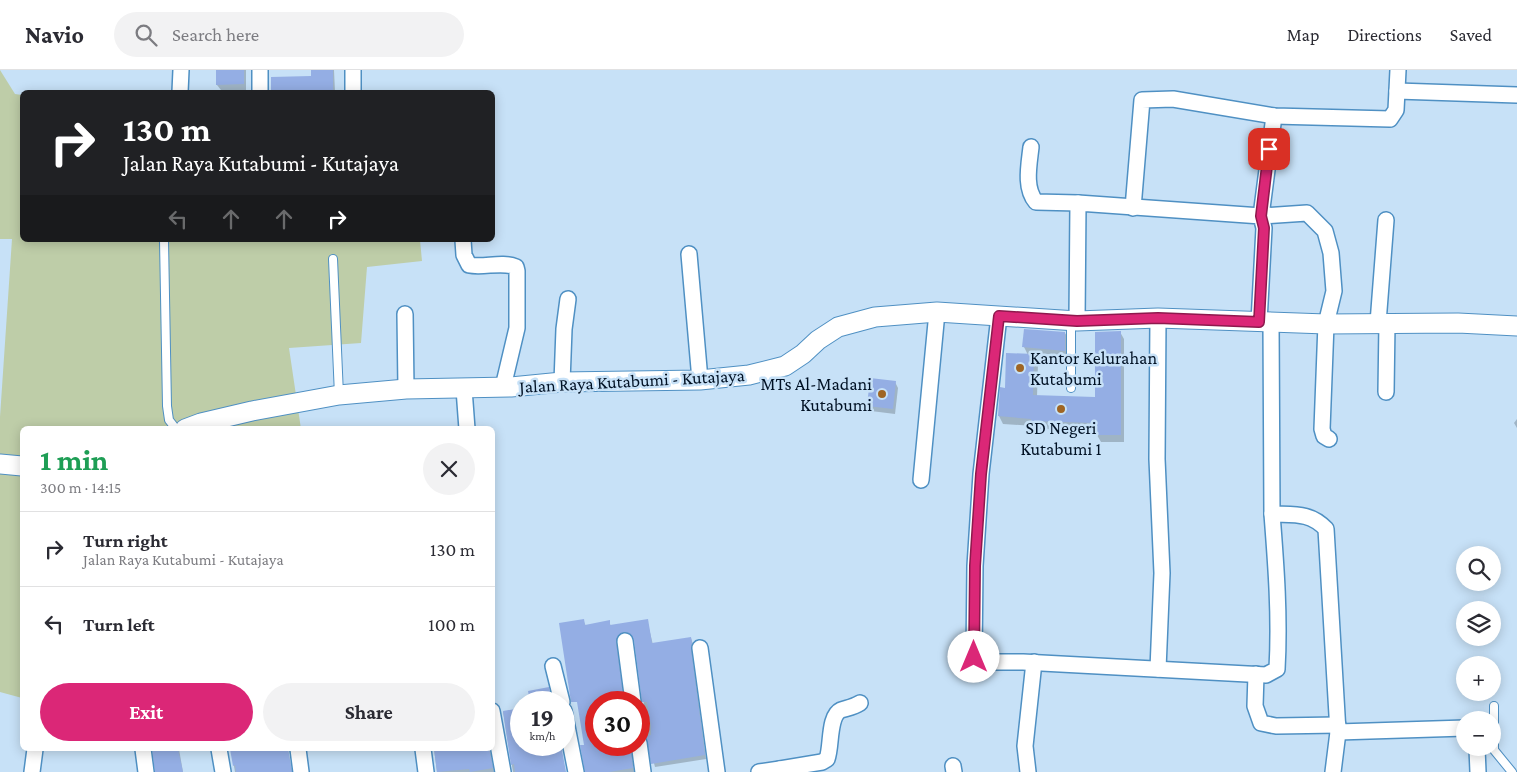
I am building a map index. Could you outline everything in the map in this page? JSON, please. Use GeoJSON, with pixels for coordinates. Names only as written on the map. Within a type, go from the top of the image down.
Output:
{"type":"FeatureCollection","features":[{"type":"Feature","properties":{"kind":"street"},"geometry":{"type":"LineString","coordinates":[[180,70],[180,90]]}},
{"type":"Feature","properties":{"kind":"street"},"geometry":{"type":"LineString","coordinates":[[260,70],[260,90]]}},
{"type":"Feature","properties":{"kind":"street"},"geometry":{"type":"LineString","coordinates":[[353,70],[353,90]]}},
{"type":"Feature","properties":{"kind":"street"},"geometry":{"type":"LineString","coordinates":[[1133,208],[1142,100],[1173,98],[1274,116],[1390,119],[1396,110],[1398,70]]}},
{"type":"Feature","properties":{"kind":"street"},"geometry":{"type":"LineString","coordinates":[[1396,91],[1517,95]]}},
{"type":"Feature","properties":{"kind":"street"},"geometry":{"type":"LineString","coordinates":[[999,316],[981,474],[975,566],[974,657],[978,662],[1034,662],[1266,675],[1277,669],[1277,594],[1265,322],[1264,228],[1261,216],[1274,116]]}},
{"type":"Feature","properties":{"kind":"street"},"geometry":{"type":"LineString","coordinates":[[1030,147],[1028,178],[1030,195],[1036,202],[1261,216],[1298,212],[1307,213],[1326,231],[1331,253],[1334,291],[1326,324],[1322,429],[1324,436],[1329,439]]}},
{"type":"Feature","properties":{"kind":"street"},"geometry":{"type":"LineString","coordinates":[[1074,321],[1078,204]]}},
{"type":"Feature","properties":{"kind":"street"},"geometry":{"type":"LineString","coordinates":[[1386,220],[1383,323],[1386,392]]}},
{"type":"Feature","properties":{"kind":"street"},"geometry":{"type":"LineString","coordinates":[[463,242],[464,255],[469,265],[508,264],[516,267],[517,328],[503,388]]}},
{"type":"Feature","properties":{"kind":"street"},"geometry":{"type":"LineString","coordinates":[[689,254],[700,380]]}},
{"type":"Feature","properties":{"kind":"street"},"geometry":{"type":"LineString","coordinates":[[562,382],[564,328],[568,299]]}},
{"type":"Feature","properties":{"kind":"street"},"geometry":{"type":"LineString","coordinates":[[921,480],[937,312]]}},
{"type":"Feature","properties":{"kind":"street","name":"Jalan Raya Kutabumi - Kutajaya"},"geometry":{"type":"LineString","coordinates":[[193,426],[252,411],[339,395],[406,390],[503,388],[562,382],[610,383],[700,380],[749,375],[785,366],[838,327],[875,317],[937,312],[1074,321],[1158,318],[1326,324],[1458,323],[1517,326]]}},
{"type":"Feature","properties":{"kind":"street"},"geometry":{"type":"LineString","coordinates":[[405,314],[406,390]]}},
{"type":"Feature","properties":{"kind":"street"},"geometry":{"type":"LineString","coordinates":[[1158,318],[1157,459],[1162,573],[1158,669]]}},
{"type":"Feature","properties":{"kind":"street"},"geometry":{"type":"LineString","coordinates":[[464,389],[467,426]]}},
{"type":"Feature","properties":{"kind":"street"},"geometry":{"type":"LineString","coordinates":[[0,464],[20,466]]}},
{"type":"Feature","properties":{"kind":"street"},"geometry":{"type":"LineString","coordinates":[[1272,514],[1304,515],[1318,520],[1326,529],[1338,729],[1334,772]]}},
{"type":"Feature","properties":{"kind":"street"},"geometry":{"type":"LineString","coordinates":[[624,641],[631,691]]}},
{"type":"Feature","properties":{"kind":"street"},"geometry":{"type":"LineString","coordinates":[[700,648],[717,772]]}},
{"type":"Feature","properties":{"kind":"street"},"geometry":{"type":"LineString","coordinates":[[1028,772],[1025,746],[1034,662]]}},
{"type":"Feature","properties":{"kind":"street"},"geometry":{"type":"LineString","coordinates":[[553,666],[559,691]]}},
{"type":"Feature","properties":{"kind":"street"},"geometry":{"type":"LineString","coordinates":[[1256,674],[1255,706],[1261,723],[1276,726],[1338,729],[1456,728]]}},
{"type":"Feature","properties":{"kind":"street"},"geometry":{"type":"LineString","coordinates":[[759,772],[822,762],[827,759],[834,716],[841,710],[860,703]]}},
{"type":"Feature","properties":{"kind":"street"},"geometry":{"type":"LineString","coordinates":[[495,728],[503,772]]}},
{"type":"Feature","properties":{"kind":"street"},"geometry":{"type":"LineString","coordinates":[[32,772],[35,751]]}},
{"type":"Feature","properties":{"kind":"street"},"geometry":{"type":"LineString","coordinates":[[143,751],[146,772]]}},
{"type":"Feature","properties":{"kind":"street"},"geometry":{"type":"LineString","coordinates":[[219,751],[224,772]]}},
{"type":"Feature","properties":{"kind":"street"},"geometry":{"type":"LineString","coordinates":[[298,751],[301,772]]}},
{"type":"Feature","properties":{"kind":"street"},"geometry":{"type":"LineString","coordinates":[[423,751],[426,772]]}},
{"type":"Feature","properties":{"kind":"street"},"geometry":{"type":"LineString","coordinates":[[573,756],[576,772]]}},
{"type":"Feature","properties":{"kind":"street"},"geometry":{"type":"LineString","coordinates":[[641,756],[643,772]]}},
{"type":"Feature","properties":{"kind":"street"},"geometry":{"type":"LineString","coordinates":[[1477,756],[1478,772]]}},
{"type":"Feature","properties":{"kind":"lane"},"geometry":{"type":"LineString","coordinates":[[164,242],[167,406],[169,420],[174,426]]}},
{"type":"Feature","properties":{"kind":"lane"},"geometry":{"type":"LineString","coordinates":[[333,259],[339,395]]}},
{"type":"Feature","properties":{"kind":"lane"},"geometry":{"type":"LineString","coordinates":[[1070,388],[1074,321]]}},
{"type":"Feature","properties":{"kind":"lane"},"geometry":{"type":"LineString","coordinates":[[1494,706],[1494,750],[1512,772]]}},
{"type":"Feature","properties":{"kind":"green space"},"geometry":{"type":"Polygon","coordinates":[[[0,70],[15,94],[20,95],[20,242],[420,242],[422,261],[367,267],[361,343],[289,348],[301,426],[20,426],[20,697],[0,692],[0,417],[12,239],[0,239],[0,70]]]}},
{"type":"Feature","properties":{"kind":"building"},"geometry":{"type":"Polygon","coordinates":[[[216,70],[244,70],[244,84],[216,85],[216,70]]]}},
{"type":"Feature","properties":{"kind":"building"},"geometry":{"type":"Polygon","coordinates":[[[311,70],[333,70],[333,90],[271,90],[271,77],[311,76],[311,70]]]}},
{"type":"Feature","properties":{"kind":"building"},"geometry":{"type":"Polygon","coordinates":[[[1024,329],[1065,332],[1065,351],[1022,347],[1024,329]]]}},
{"type":"Feature","properties":{"kind":"building"},"geometry":{"type":"Polygon","coordinates":[[[1121,331],[1121,435],[1095,435],[1095,423],[1031,421],[1031,419],[998,416],[1000,387],[1005,388],[1006,353],[1034,354],[1033,395],[1095,397],[1095,332],[1121,331]]]}},
{"type":"Feature","properties":{"kind":"building","name":"MTs Al-Madani Kutabumi"},"geometry":{"type":"Polygon","coordinates":[[[870,378],[896,381],[893,409],[867,406],[870,378]]]}},
{"type":"Feature","properties":{"kind":"building"},"geometry":{"type":"Polygon","coordinates":[[[584,619],[585,625],[610,620],[610,625],[648,619],[652,643],[691,637],[705,755],[651,764],[650,691],[641,691],[634,640],[629,633],[623,632],[617,637],[616,642],[623,691],[585,691],[585,756],[631,756],[633,768],[609,772],[585,772],[580,745],[584,745],[577,702],[575,702],[575,691],[569,691],[559,623],[584,619]]]}},
{"type":"Feature","properties":{"kind":"building"},"geometry":{"type":"Polygon","coordinates":[[[549,687],[550,691],[528,691],[549,687]]]}},
{"type":"Feature","properties":{"kind":"building"},"geometry":{"type":"Polygon","coordinates":[[[510,710],[510,756],[563,756],[566,772],[515,772],[514,764],[511,765],[503,711],[510,710]]]}},
{"type":"Feature","properties":{"kind":"building"},"geometry":{"type":"Polygon","coordinates":[[[152,751],[178,751],[183,772],[155,772],[152,751]]]}},
{"type":"Feature","properties":{"kind":"building"},"geometry":{"type":"Polygon","coordinates":[[[230,751],[288,751],[292,772],[236,772],[235,765],[233,766],[230,751]]]}},
{"type":"Feature","properties":{"kind":"building"},"geometry":{"type":"Polygon","coordinates":[[[434,751],[489,751],[493,768],[470,772],[469,769],[437,772],[434,751]]]}},
{"type":"Feature","properties":{"kind":"place","name":"Kantor Kelurahan Kutabumi"},"geometry":{"type":"Point","coordinates":[1020,368]}},
{"type":"Feature","properties":{"kind":"place","name":"MTs Al-Madani Kutabumi"},"geometry":{"type":"Point","coordinates":[882,394]}},
{"type":"Feature","properties":{"kind":"place","name":"SD Negeri Kutabumi 1"},"geometry":{"type":"Point","coordinates":[1061,409]}},
{"type":"Feature","properties":{"kind":"route"},"geometry":{"type":"LineString","coordinates":[[974,657],[975,566],[981,474],[999,316],[1077,321],[1158,318],[1259,322],[1264,228],[1261,216],[1269,149]]}}]}
